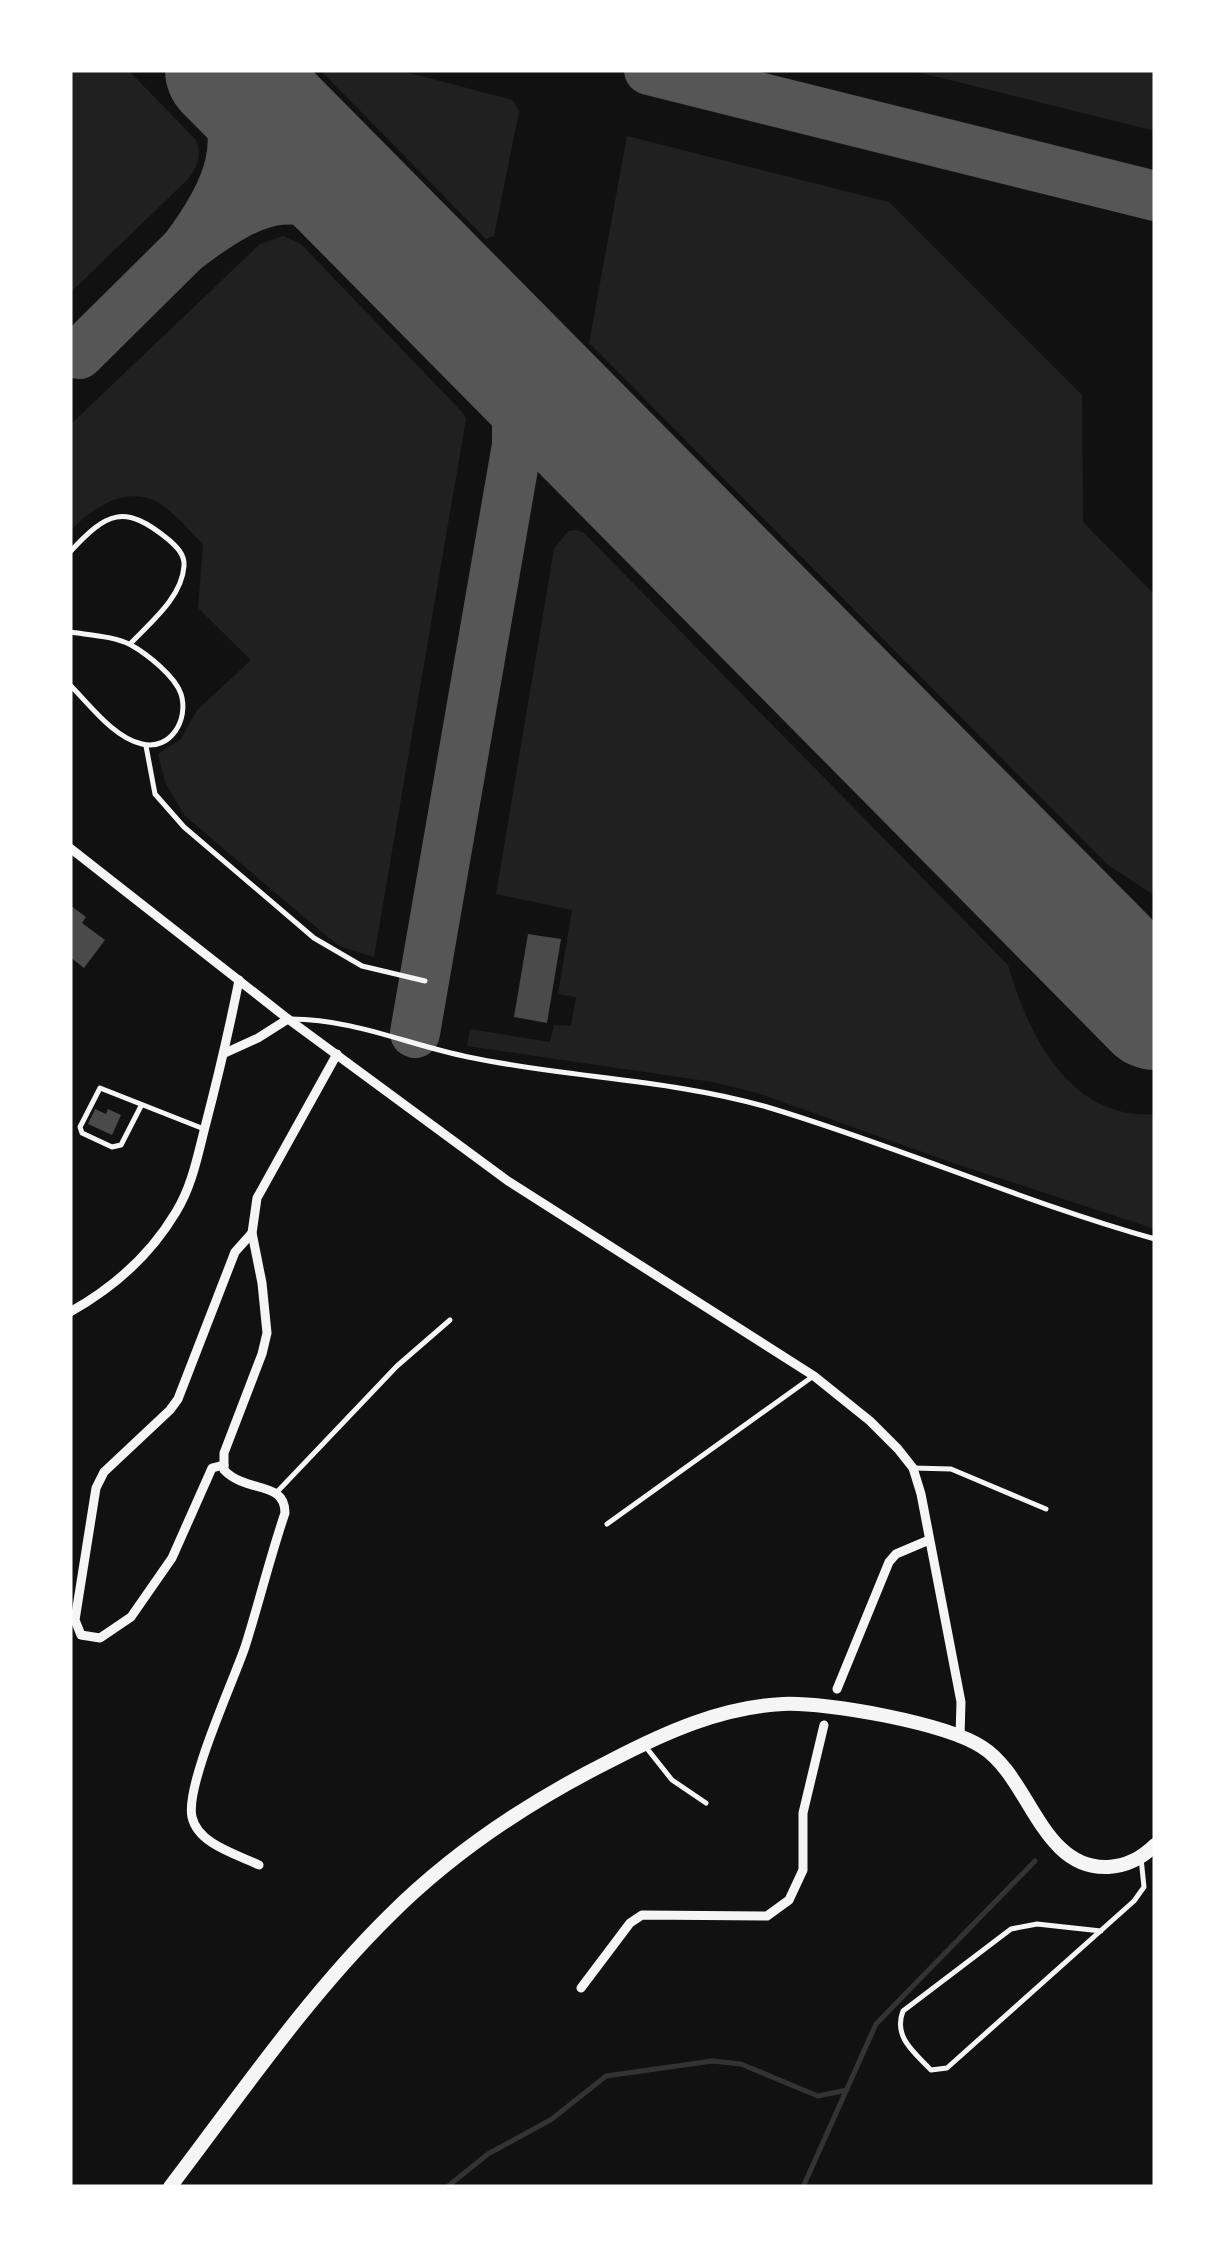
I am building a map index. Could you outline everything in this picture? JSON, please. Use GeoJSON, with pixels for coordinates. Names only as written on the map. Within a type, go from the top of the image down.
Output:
{"type":"FeatureCollection","features":[{"type":"Feature","properties":{"kind":"main road"},"geometry":{"type":"LineString","coordinates":[[170,2187],[323,1989],[408,1897],[463,1853],[544,1799],[643,1743],[712,1716],[784,1704],[858,1713],[960,1736],[1004,1764],[1066,1853],[1085,1864],[1124,1864],[1155,1846]]}},
{"type":"Feature","properties":{"kind":"street"},"geometry":{"type":"LineString","coordinates":[[70,848],[288,1019],[524,1192],[814,1376],[870,1421],[912,1468],[961,1702],[960,1736]]}},
{"type":"Feature","properties":{"kind":"street"},"geometry":{"type":"LineString","coordinates":[[70,1312],[122,1277],[161,1235],[178,1209],[191,1179],[225,1052],[239,980]]}},
{"type":"Feature","properties":{"kind":"street"},"geometry":{"type":"LineString","coordinates":[[225,1052],[288,1019]]}},
{"type":"Feature","properties":{"kind":"street"},"geometry":{"type":"LineString","coordinates":[[258,1865],[199,1833],[192,1818],[191,1805],[285,1513],[285,1502],[278,1492],[234,1480],[224,1470],[224,1464],[230,1432],[267,1333],[252,1233],[257,1198],[337,1054]]}},
{"type":"Feature","properties":{"kind":"street"},"geometry":{"type":"LineString","coordinates":[[224,1464],[212,1468],[172,1558],[131,1617],[100,1638],[81,1635],[75,1620],[96,1488],[104,1472],[178,1399],[235,1252],[252,1233]]}},
{"type":"Feature","properties":{"kind":"street"},"geometry":{"type":"LineString","coordinates":[[837,1689],[888,1562],[896,1554],[929,1540]]}},
{"type":"Feature","properties":{"kind":"street"},"geometry":{"type":"LineString","coordinates":[[581,1988],[630,1922],[642,1915],[767,1916],[788,1900],[803,1870],[803,1812],[824,1725]]}},
{"type":"Feature","properties":{"kind":"lane"},"geometry":{"type":"LineString","coordinates":[[70,552],[90,530],[112,518],[128,515],[146,521],[184,557],[176,590],[130,644]]}},
{"type":"Feature","properties":{"kind":"lane"},"geometry":{"type":"LineString","coordinates":[[70,632],[130,644],[180,690],[184,711],[177,731],[163,743],[146,746],[111,725],[70,686]]}},
{"type":"Feature","properties":{"kind":"lane"},"geometry":{"type":"LineString","coordinates":[[146,746],[155,794],[184,827],[314,938],[362,966],[424,981]]}},
{"type":"Feature","properties":{"kind":"lane"},"geometry":{"type":"LineString","coordinates":[[288,1019],[344,1024],[468,1057],[691,1090],[767,1107],[1046,1206],[1155,1239]]}},
{"type":"Feature","properties":{"kind":"lane"},"geometry":{"type":"LineString","coordinates":[[141,1106],[121,1145],[112,1146],[82,1133],[80,1127],[100,1088],[204,1129]]}},
{"type":"Feature","properties":{"kind":"lane"},"geometry":{"type":"LineString","coordinates":[[278,1492],[398,1366],[450,1320]]}},
{"type":"Feature","properties":{"kind":"lane"},"geometry":{"type":"LineString","coordinates":[[607,1524],[814,1376]]}},
{"type":"Feature","properties":{"kind":"lane"},"geometry":{"type":"LineString","coordinates":[[912,1468],[951,1469],[1046,1510]]}},
{"type":"Feature","properties":{"kind":"lane"},"geometry":{"type":"LineString","coordinates":[[643,1743],[672,1780],[706,1803]]}},
{"type":"Feature","properties":{"kind":"lane"},"geometry":{"type":"LineString","coordinates":[[1101,1931],[1038,1924],[1010,1928],[904,2011],[899,2029],[902,2039],[930,2070],[947,2068],[1101,1931],[1134,1901],[1144,1887],[1141,1857]]}},
{"type":"Feature","properties":{"kind":"shaded area"},"geometry":{"type":"Polygon","coordinates":[[[70,70],[128,70],[196,140],[199,156],[188,179],[70,293],[70,70]]]}},
{"type":"Feature","properties":{"kind":"shaded area"},"geometry":{"type":"Polygon","coordinates":[[[320,70],[398,70],[513,100],[519,112],[494,236],[486,239],[320,70]]]}},
{"type":"Feature","properties":{"kind":"shaded area"},"geometry":{"type":"Polygon","coordinates":[[[909,70],[1155,70],[1155,131],[909,70]]]}},
{"type":"Feature","properties":{"kind":"shaded area"},"geometry":{"type":"Polygon","coordinates":[[[627,136],[889,202],[1082,395],[1083,522],[1155,595],[1155,896],[1108,865],[589,343],[627,136]]]}},
{"type":"Feature","properties":{"kind":"shaded area"},"geometry":{"type":"Polygon","coordinates":[[[283,236],[301,244],[466,419],[374,957],[330,939],[184,815],[165,782],[158,754],[181,739],[197,710],[251,660],[198,608],[203,544],[168,509],[143,497],[108,502],[70,531],[70,425],[260,244],[283,236]]]}},
{"type":"Feature","properties":{"kind":"shaded area"},"geometry":{"type":"Polygon","coordinates":[[[568,531],[584,533],[1008,965],[1041,1044],[1076,1088],[1099,1103],[1125,1112],[1155,1114],[1155,1229],[953,1163],[758,1093],[713,1082],[467,1046],[470,1029],[550,1042],[554,1025],[571,1026],[576,997],[558,994],[572,910],[496,894],[554,549],[568,531]]]}},
{"type":"Feature","properties":{"kind":"building"},"geometry":{"type":"Polygon","coordinates":[[[70,905],[86,917],[82,923],[105,940],[84,968],[70,957],[70,905]]]}},
{"type":"Feature","properties":{"kind":"building"},"geometry":{"type":"Polygon","coordinates":[[[528,934],[561,939],[547,1023],[514,1017],[528,934]]]}},
{"type":"Feature","properties":{"kind":"building"},"geometry":{"type":"Polygon","coordinates":[[[95,1109],[121,1115],[112,1135],[88,1124],[95,1109]]]}},
{"type":"Feature","properties":{"kind":"waterway"},"geometry":{"type":"LineString","coordinates":[[803,2187],[876,2024],[1035,1861]]}},
{"type":"Feature","properties":{"kind":"waterway"},"geometry":{"type":"LineString","coordinates":[[447,2187],[488,2154],[552,2119],[606,2076],[712,2061],[741,2064],[818,2096],[847,2090]]}},
{"type":"Feature","properties":{"kind":"taxiway"},"geometry":{"type":"LineString","coordinates":[[214,70],[232,119],[230,164],[213,207],[185,249],[236,215],[280,200],[325,205],[383,229]]}},
{"type":"Feature","properties":{"kind":"taxiway"},"geometry":{"type":"LineString","coordinates":[[649,70],[1155,196]]}},
{"type":"Feature","properties":{"kind":"taxiway"},"geometry":{"type":"LineString","coordinates":[[79,354],[185,249]]}},
{"type":"Feature","properties":{"kind":"taxiway"},"geometry":{"type":"LineString","coordinates":[[415,1033],[517,445],[517,382],[487,334]]}},
{"type":"Feature","properties":{"kind":"taxiway"},"geometry":{"type":"LineString","coordinates":[[1088,941],[1117,953],[1155,961]]}},
{"type":"Feature","properties":{"kind":"runway"},"geometry":{"type":"LineString","coordinates":[[226,70],[1155,1009]]}}]}
